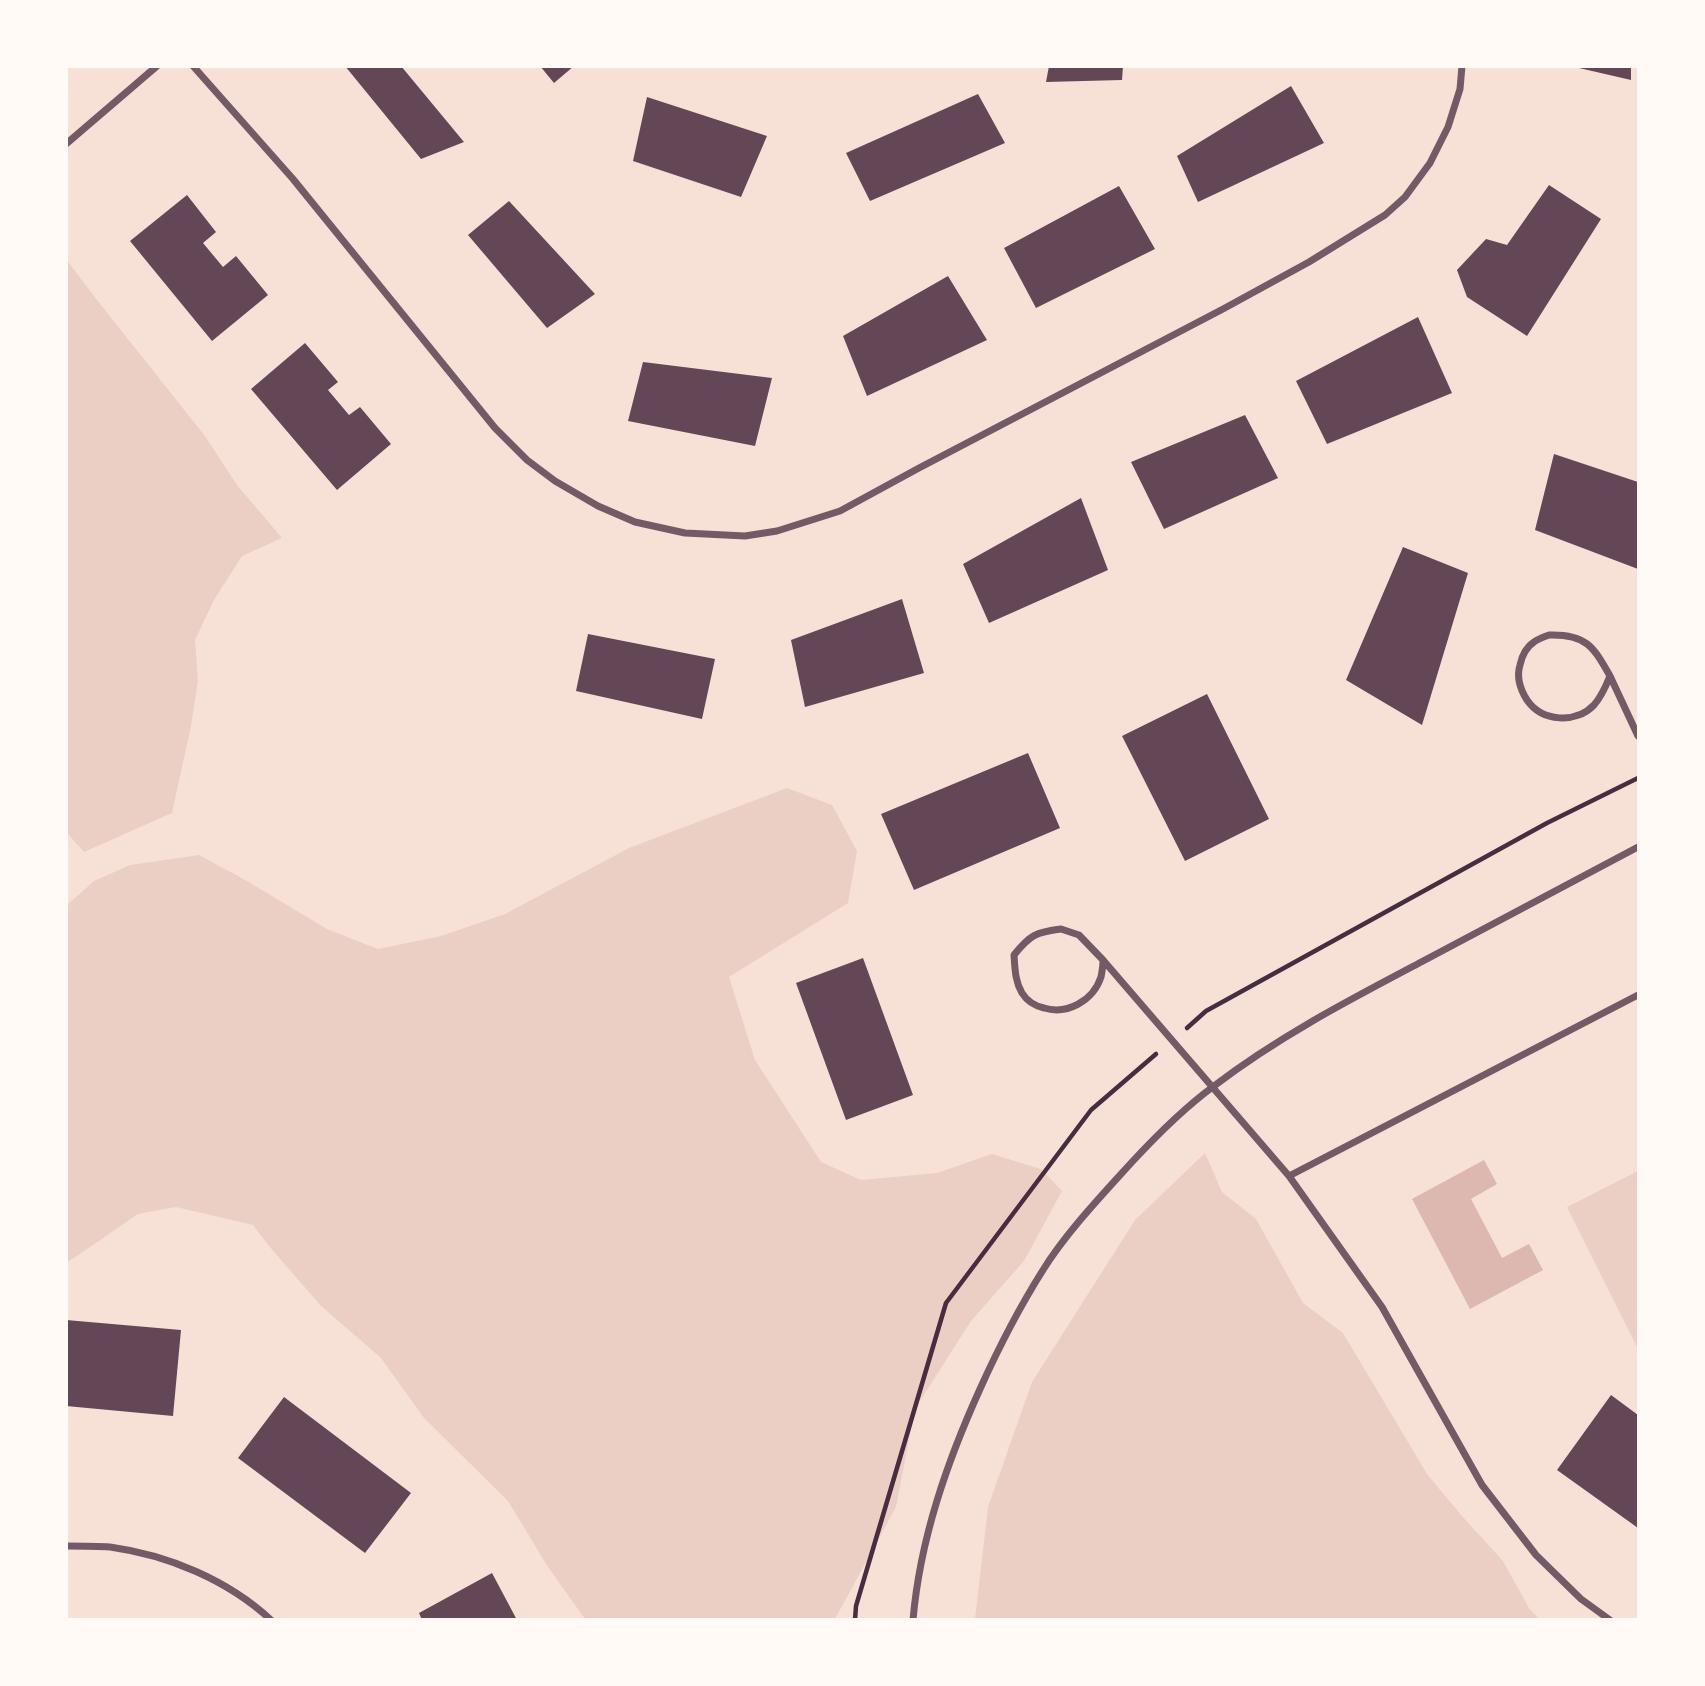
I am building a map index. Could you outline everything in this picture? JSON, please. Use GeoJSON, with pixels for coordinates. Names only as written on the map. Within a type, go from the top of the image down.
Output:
{"type":"FeatureCollection","features":[{"type":"Feature","properties":{"kind":"street"},"geometry":{"type":"LineString","coordinates":[[66,144],[157,66]]}},
{"type":"Feature","properties":{"kind":"street"},"geometry":{"type":"LineString","coordinates":[[193,66],[293,179],[495,428],[527,460],[555,481],[598,506],[635,522],[685,533],[745,536],[777,531],[839,511],[1223,309],[1309,262],[1385,215],[1405,197],[1430,163],[1448,127],[1460,89],[1462,66]]}},
{"type":"Feature","properties":{"kind":"street"},"geometry":{"type":"LineString","coordinates":[[1610,676],[1605,690],[1593,707],[1575,717],[1553,719],[1533,709],[1520,690],[1517,673],[1522,656],[1532,642],[1549,635],[1567,635],[1584,641],[1597,653],[1610,676],[1639,736]]}},
{"type":"Feature","properties":{"kind":"street"},"geometry":{"type":"LineString","coordinates":[[913,1619],[915,1590],[925,1540],[961,1432],[995,1357],[1043,1269],[1114,1182],[1164,1129],[1211,1087],[1244,1064],[1339,1005],[1639,847]]}},
{"type":"Feature","properties":{"kind":"street"},"geometry":{"type":"LineString","coordinates":[[1103,960],[1101,978],[1091,994],[1073,1008],[1054,1011],[1035,1006],[1023,995],[1015,976],[1014,955],[1026,940],[1042,931],[1061,929],[1079,935],[1103,960],[1289,1176],[1382,1307],[1482,1485],[1536,1555],[1581,1599],[1610,1619]]}},
{"type":"Feature","properties":{"kind":"street"},"geometry":{"type":"LineString","coordinates":[[1289,1176],[1639,995]]}},
{"type":"Feature","properties":{"kind":"street"},"geometry":{"type":"LineString","coordinates":[[66,1546],[109,1547],[191,1569],[230,1588],[271,1619]]}},
{"type":"Feature","properties":{"kind":"shaded area"},"geometry":{"type":"Polygon","coordinates":[[[66,259],[205,436],[237,485],[282,538],[242,556],[214,600],[195,640],[198,681],[172,813],[84,852],[66,832],[66,259]]]}},
{"type":"Feature","properties":{"kind":"shaded area"},"geometry":{"type":"Polygon","coordinates":[[[787,788],[832,805],[857,851],[848,903],[729,977],[755,1060],[821,1162],[861,1180],[937,1173],[992,1154],[1041,1169],[1062,1191],[1024,1261],[971,1321],[915,1409],[896,1507],[835,1619],[585,1619],[548,1567],[508,1501],[424,1418],[381,1358],[321,1306],[253,1225],[176,1207],[138,1214],[67,1262],[66,906],[94,881],[130,865],[199,855],[327,929],[378,949],[441,936],[505,914],[629,848],[787,788]]]}},
{"type":"Feature","properties":{"kind":"shaded area"},"geometry":{"type":"Polygon","coordinates":[[[1205,1153],[1222,1192],[1256,1219],[1303,1303],[1343,1333],[1427,1474],[1503,1561],[1529,1608],[1539,1619],[975,1619],[988,1507],[1032,1382],[1135,1220],[1205,1153]]]}},
{"type":"Feature","properties":{"kind":"shaded area"},"geometry":{"type":"Polygon","coordinates":[[[1484,1160],[1497,1184],[1471,1199],[1502,1258],[1529,1244],[1543,1270],[1470,1309],[1412,1199],[1484,1160]]]}},
{"type":"Feature","properties":{"kind":"shaded area"},"geometry":{"type":"Polygon","coordinates":[[[1638,1171],[1638,1349],[1567,1207],[1638,1171]]]}},
{"type":"Feature","properties":{"kind":"building"},"geometry":{"type":"Polygon","coordinates":[[[345,66],[401,66],[464,142],[421,159],[345,66]]]}},
{"type":"Feature","properties":{"kind":"building"},"geometry":{"type":"Polygon","coordinates":[[[540,66],[574,66],[554,83],[540,66]]]}},
{"type":"Feature","properties":{"kind":"building"},"geometry":{"type":"Polygon","coordinates":[[[1049,66],[1123,66],[1122,80],[1046,82],[1049,66]]]}},
{"type":"Feature","properties":{"kind":"building"},"geometry":{"type":"Polygon","coordinates":[[[1631,66],[1631,80],[1579,68],[1631,66]]]}},
{"type":"Feature","properties":{"kind":"building"},"geometry":{"type":"Polygon","coordinates":[[[1291,86],[1324,143],[1198,202],[1177,156],[1291,86]]]}},
{"type":"Feature","properties":{"kind":"building"},"geometry":{"type":"Polygon","coordinates":[[[978,94],[1005,143],[870,201],[846,153],[978,94]]]}},
{"type":"Feature","properties":{"kind":"building"},"geometry":{"type":"Polygon","coordinates":[[[647,97],[767,136],[741,197],[633,161],[647,97]]]}},
{"type":"Feature","properties":{"kind":"building"},"geometry":{"type":"Polygon","coordinates":[[[1549,185],[1601,219],[1527,336],[1467,297],[1457,270],[1486,239],[1507,245],[1549,185]]]}},
{"type":"Feature","properties":{"kind":"building"},"geometry":{"type":"Polygon","coordinates":[[[1119,186],[1155,249],[1036,308],[1004,248],[1119,186]]]}},
{"type":"Feature","properties":{"kind":"building"},"geometry":{"type":"Polygon","coordinates":[[[187,195],[216,232],[203,243],[223,267],[236,256],[268,295],[212,341],[130,241],[187,195]]]}},
{"type":"Feature","properties":{"kind":"building"},"geometry":{"type":"Polygon","coordinates":[[[509,201],[595,294],[547,328],[468,235],[509,201]]]}},
{"type":"Feature","properties":{"kind":"building"},"geometry":{"type":"Polygon","coordinates":[[[948,276],[987,340],[867,396],[843,336],[948,276]]]}},
{"type":"Feature","properties":{"kind":"building"},"geometry":{"type":"Polygon","coordinates":[[[1418,317],[1452,393],[1327,444],[1296,381],[1418,317]]]}},
{"type":"Feature","properties":{"kind":"building"},"geometry":{"type":"Polygon","coordinates":[[[305,343],[338,382],[328,390],[349,415],[360,407],[391,444],[337,490],[251,389],[305,343]]]}},
{"type":"Feature","properties":{"kind":"building"},"geometry":{"type":"Polygon","coordinates":[[[643,362],[772,378],[755,446],[628,421],[643,362]]]}},
{"type":"Feature","properties":{"kind":"building"},"geometry":{"type":"Polygon","coordinates":[[[1245,415],[1278,478],[1164,529],[1131,462],[1245,415]]]}},
{"type":"Feature","properties":{"kind":"building"},"geometry":{"type":"Polygon","coordinates":[[[1554,454],[1638,482],[1638,569],[1535,530],[1554,454]]]}},
{"type":"Feature","properties":{"kind":"building"},"geometry":{"type":"Polygon","coordinates":[[[1081,498],[1108,570],[989,623],[963,564],[1081,498]]]}},
{"type":"Feature","properties":{"kind":"building"},"geometry":{"type":"Polygon","coordinates":[[[1403,547],[1468,573],[1422,725],[1346,680],[1403,547]]]}},
{"type":"Feature","properties":{"kind":"building"},"geometry":{"type":"Polygon","coordinates":[[[902,599],[924,673],[805,707],[791,640],[902,599]]]}},
{"type":"Feature","properties":{"kind":"building"},"geometry":{"type":"Polygon","coordinates":[[[588,634],[715,659],[702,719],[576,691],[588,634]]]}},
{"type":"Feature","properties":{"kind":"building"},"geometry":{"type":"Polygon","coordinates":[[[1207,694],[1269,819],[1185,861],[1122,736],[1207,694]]]}},
{"type":"Feature","properties":{"kind":"building"},"geometry":{"type":"Polygon","coordinates":[[[1028,753],[1060,828],[914,890],[881,814],[1028,753]]]}},
{"type":"Feature","properties":{"kind":"building"},"geometry":{"type":"Polygon","coordinates":[[[863,958],[913,1095],[846,1120],[796,983],[863,958]]]}},
{"type":"Feature","properties":{"kind":"building"},"geometry":{"type":"Polygon","coordinates":[[[66,1320],[181,1330],[173,1416],[66,1406],[66,1320]]]}},
{"type":"Feature","properties":{"kind":"building"},"geometry":{"type":"Polygon","coordinates":[[[1611,1395],[1638,1415],[1638,1528],[1557,1470],[1611,1395]]]}},
{"type":"Feature","properties":{"kind":"building"},"geometry":{"type":"Polygon","coordinates":[[[284,1397],[411,1493],[365,1553],[238,1458],[284,1397]]]}},
{"type":"Feature","properties":{"kind":"building"},"geometry":{"type":"Polygon","coordinates":[[[492,1573],[517,1620],[422,1620],[419,1613],[492,1573]]]}}]}
